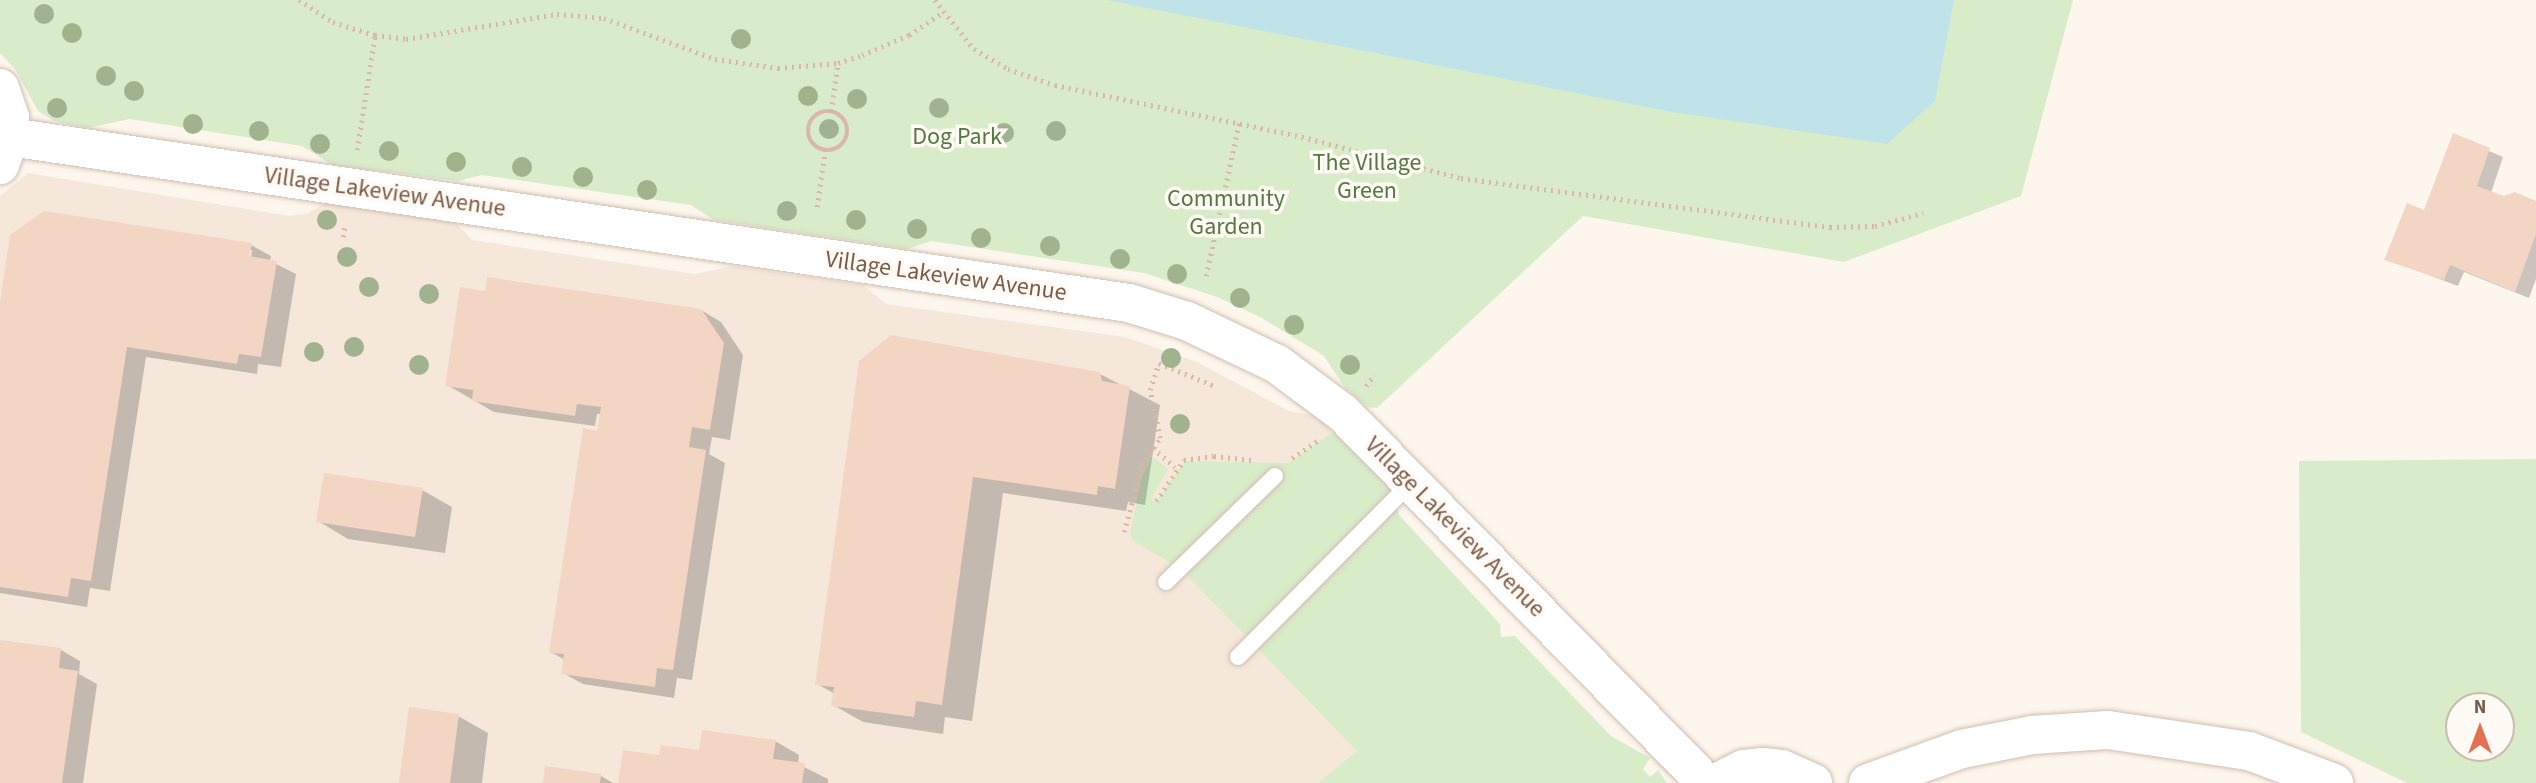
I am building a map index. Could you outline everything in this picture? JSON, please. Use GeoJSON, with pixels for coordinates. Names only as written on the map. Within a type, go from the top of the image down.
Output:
{"type":"FeatureCollection","features":[{"type":"Feature","properties":{"kind":"street"},"geometry":{"type":"LineString","coordinates":[[0,88],[10,117],[5,151]]}},
{"type":"Feature","properties":{"kind":"street","name":"Village Lakeview Avenue"},"geometry":{"type":"LineString","coordinates":[[5,151],[351,187],[1129,303],[1232,340],[1277,364],[1343,413],[1706,783]]}},
{"type":"Feature","properties":{"kind":"street"},"geometry":{"type":"LineString","coordinates":[[1868,783],[1962,749],[2032,735],[2108,730],[2249,751],[2334,783]]}},
{"type":"Feature","properties":{"kind":"street"},"geometry":{"type":"LineString","coordinates":[[1716,783],[1744,769],[1763,767],[1782,768],[1812,783]]}},
{"type":"Feature","properties":{"kind":"lane"},"geometry":{"type":"LineString","coordinates":[[1166,582],[1275,475]]}},
{"type":"Feature","properties":{"kind":"lane"},"geometry":{"type":"LineString","coordinates":[[1238,657],[1412,482]]}},
{"type":"Feature","properties":{"kind":"path"},"geometry":{"type":"LineString","coordinates":[[299,0],[333,22],[375,35],[428,36],[465,26],[556,14],[629,25],[715,59],[751,66],[838,62],[909,35],[942,13]]}},
{"type":"Feature","properties":{"kind":"path"},"geometry":{"type":"LineString","coordinates":[[935,0],[942,13],[974,49],[1008,69],[1055,85],[1239,123],[1520,189],[1830,227],[1875,226],[1923,213]]}},
{"type":"Feature","properties":{"kind":"path"},"geometry":{"type":"LineString","coordinates":[[343,237],[375,35]]}},
{"type":"Feature","properties":{"kind":"path"},"geometry":{"type":"LineString","coordinates":[[831,111],[838,62]]}},
{"type":"Feature","properties":{"kind":"path"},"geometry":{"type":"LineString","coordinates":[[831,111],[845,119],[848,134],[840,147],[825,151],[811,141],[810,124],[815,116],[831,111]]}},
{"type":"Feature","properties":{"kind":"path"},"geometry":{"type":"LineString","coordinates":[[1206,276],[1239,123]]}},
{"type":"Feature","properties":{"kind":"path"},"geometry":{"type":"LineString","coordinates":[[817,207],[825,151]]}},
{"type":"Feature","properties":{"kind":"path"},"geometry":{"type":"LineString","coordinates":[[1124,532],[1142,465],[1160,438],[1150,390],[1159,363],[1215,386]]}},
{"type":"Feature","properties":{"kind":"path"},"geometry":{"type":"LineString","coordinates":[[1285,460],[1316,444],[1374,375]]}},
{"type":"Feature","properties":{"kind":"path"},"geometry":{"type":"LineString","coordinates":[[1153,448],[1175,467]]}},
{"type":"Feature","properties":{"kind":"path"},"geometry":{"type":"LineString","coordinates":[[1156,501],[1175,467],[1194,456],[1258,461]]}},
{"type":"Feature","properties":{"kind":"shaded area"},"geometry":{"type":"Polygon","coordinates":[[[28,173],[289,216],[308,213],[328,202],[455,222],[472,240],[695,274],[732,266],[863,285],[886,304],[1125,337],[1197,362],[1289,411],[1316,416],[1333,432],[1307,465],[1386,761],[1383,783],[0,783],[0,196],[28,173]]]}},
{"type":"Feature","properties":{"kind":"green space","name":"The Village Green"},"geometry":{"type":"Polygon","coordinates":[[[0,0],[2073,0],[2021,196],[1844,262],[1583,216],[1377,408],[1367,407],[1345,388],[1324,356],[1260,317],[1217,297],[1144,273],[931,241],[908,249],[714,220],[691,205],[482,175],[458,181],[332,165],[302,146],[130,119],[87,128],[54,121],[38,111],[15,69],[0,53],[0,0]]]}},
{"type":"Feature","properties":{"kind":"green space"},"geometry":{"type":"Polygon","coordinates":[[[1333,432],[1393,492],[1399,515],[1500,624],[1501,637],[1515,636],[1611,736],[1650,758],[1643,769],[1650,777],[1658,770],[1667,783],[1318,783],[1357,751],[1181,569],[1132,540],[1130,533],[1142,477],[1153,457],[1168,469],[1151,499],[1156,502],[1185,461],[1289,463],[1333,432]]]}},
{"type":"Feature","properties":{"kind":"green space"},"geometry":{"type":"Polygon","coordinates":[[[2536,459],[2536,783],[2407,783],[2301,732],[2299,461],[2536,459]]]}},
{"type":"Feature","properties":{"kind":"water"},"geometry":{"type":"Polygon","coordinates":[[[1107,0],[1954,0],[1935,101],[1887,144],[1672,112],[1107,0]]]}},
{"type":"Feature","properties":{"kind":"building"},"geometry":{"type":"Polygon","coordinates":[[[2453,133],[2490,148],[2477,186],[2504,196],[2515,192],[2536,201],[2536,234],[2515,292],[2450,265],[2444,280],[2384,260],[2407,203],[2424,210],[2453,133]]]}},
{"type":"Feature","properties":{"kind":"building"},"geometry":{"type":"Polygon","coordinates":[[[44,211],[252,243],[249,256],[277,261],[261,357],[239,354],[237,364],[127,347],[91,581],[71,578],[68,597],[0,587],[0,302],[10,235],[44,211]]]}},
{"type":"Feature","properties":{"kind":"building"},"geometry":{"type":"Polygon","coordinates":[[[487,277],[701,309],[724,343],[710,430],[692,427],[689,447],[706,450],[673,670],[657,668],[655,687],[561,674],[564,654],[549,653],[583,428],[597,431],[601,407],[577,404],[575,416],[472,401],[473,390],[445,386],[460,287],[485,291],[487,277]]]}},
{"type":"Feature","properties":{"kind":"building"},"geometry":{"type":"Polygon","coordinates":[[[891,335],[1100,372],[1102,381],[1130,386],[1115,489],[1098,486],[1097,495],[973,477],[942,705],[916,701],[914,717],[831,706],[834,687],[815,685],[859,361],[891,335]]]}},
{"type":"Feature","properties":{"kind":"building"},"geometry":{"type":"Polygon","coordinates":[[[324,473],[423,488],[415,537],[316,522],[324,473]]]}},
{"type":"Feature","properties":{"kind":"building"},"geometry":{"type":"Polygon","coordinates":[[[0,640],[61,648],[59,668],[78,671],[62,783],[0,783],[0,640]]]}},
{"type":"Feature","properties":{"kind":"building"},"geometry":{"type":"Polygon","coordinates":[[[409,707],[459,714],[450,783],[399,783],[409,707]]]}},
{"type":"Feature","properties":{"kind":"building"},"geometry":{"type":"Polygon","coordinates":[[[702,730],[776,740],[773,759],[805,763],[802,783],[618,783],[623,750],[659,755],[661,745],[699,750],[702,730]]]}},
{"type":"Feature","properties":{"kind":"building"},"geometry":{"type":"Polygon","coordinates":[[[545,766],[601,774],[600,783],[543,783],[545,766]]]}},
{"type":"Feature","properties":{"kind":"park label","name":"Dog Park"},"geometry":{"type":"Point","coordinates":[957,137]}},
{"type":"Feature","properties":{"kind":"park label","name":"Community Garden"},"geometry":{"type":"Point","coordinates":[1226,213]}}]}
